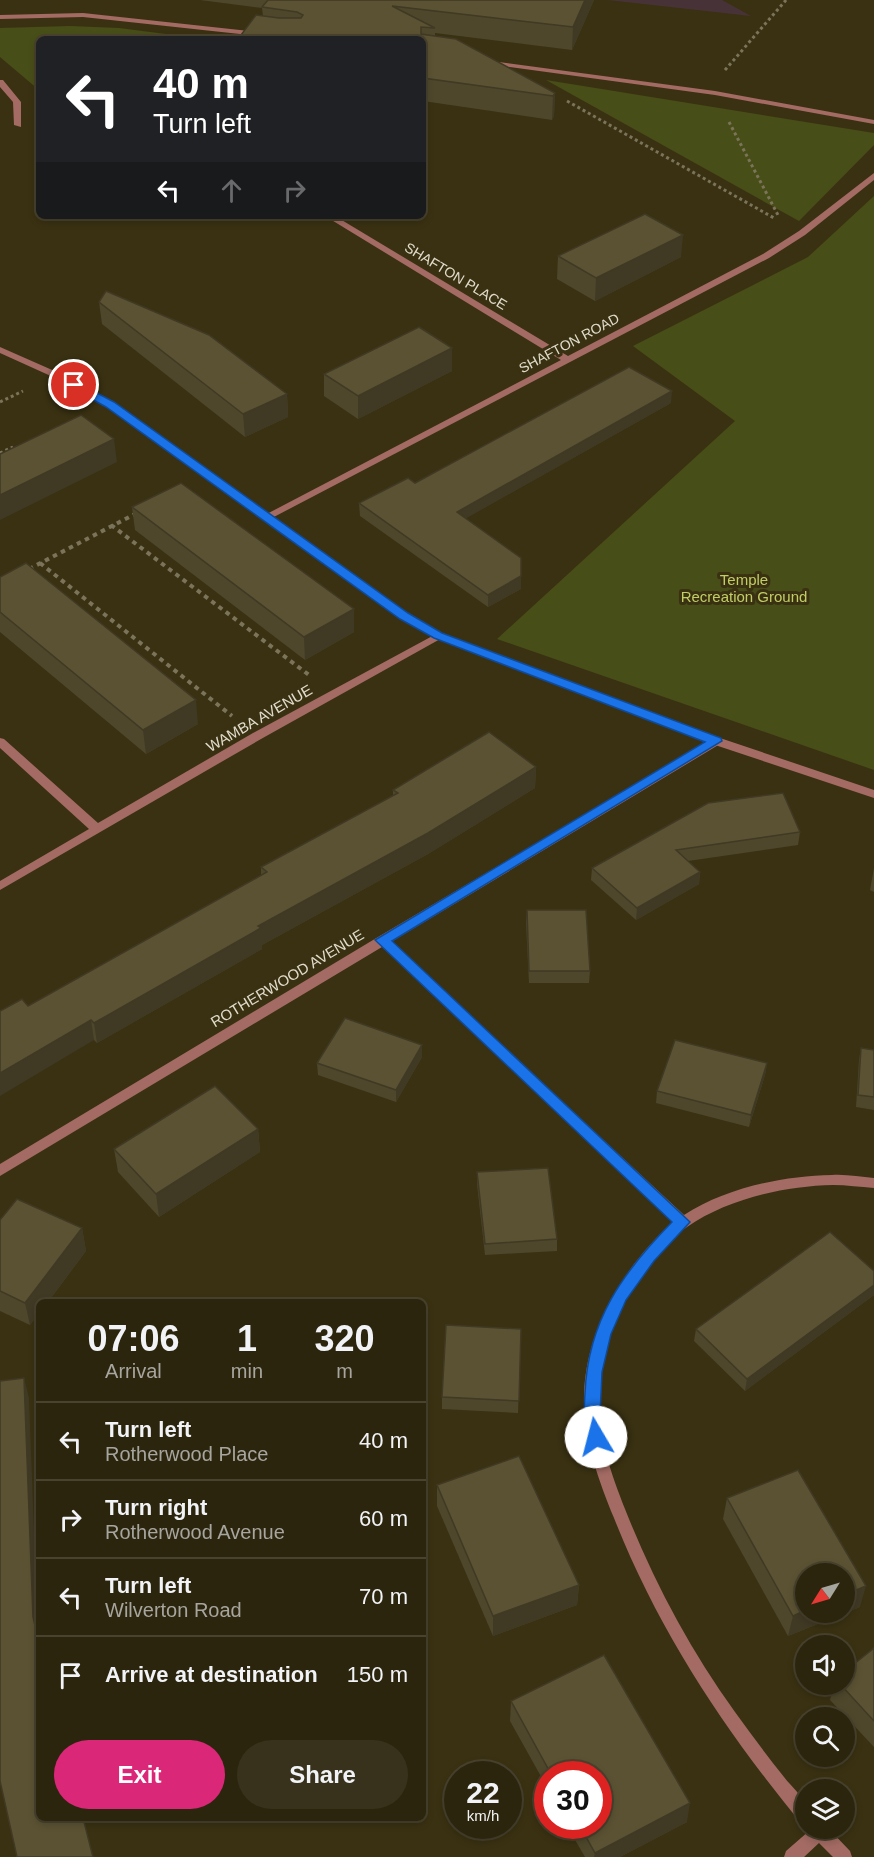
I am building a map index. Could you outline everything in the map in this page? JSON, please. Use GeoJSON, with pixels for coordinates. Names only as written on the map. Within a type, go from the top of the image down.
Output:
{"type":"FeatureCollection","features":[{"type":"Feature","properties":{"kind":"street"},"geometry":{"type":"LineString","coordinates":[[0,17],[38,15],[117,17],[265,35]]}},
{"type":"Feature","properties":{"kind":"street"},"geometry":{"type":"LineString","coordinates":[[478,61],[715,93],[874,123]]}},
{"type":"Feature","properties":{"kind":"street"},"geometry":{"type":"LineString","coordinates":[[0,82],[17,102],[18,125]]}},
{"type":"Feature","properties":{"kind":"street","name":"SHAFTON ROAD"},"geometry":{"type":"LineString","coordinates":[[266,517],[766,256],[802,233],[874,176]]}},
{"type":"Feature","properties":{"kind":"street","name":"SHAFTON PLACE"},"geometry":{"type":"LineString","coordinates":[[334,219],[568,360]]}},
{"type":"Feature","properties":{"kind":"street"},"geometry":{"type":"LineString","coordinates":[[0,350],[56,375],[110,405],[404,616],[438,636],[716,741],[874,794]]}},
{"type":"Feature","properties":{"kind":"street","name":"WAMBA AVENUE"},"geometry":{"type":"LineString","coordinates":[[0,886],[257,736],[438,636]]}},
{"type":"Feature","properties":{"kind":"street","name":"ROTHERWOOD AVENUE"},"geometry":{"type":"LineString","coordinates":[[0,1171],[716,741]]}},
{"type":"Feature","properties":{"kind":"street"},"geometry":{"type":"LineString","coordinates":[[0,742],[97,829]]}},
{"type":"Feature","properties":{"kind":"street"},"geometry":{"type":"LineString","coordinates":[[382,940],[682,1222]]}},
{"type":"Feature","properties":{"kind":"street"},"geometry":{"type":"LineString","coordinates":[[795,1803],[768,1772],[712,1696],[645,1578],[606,1479],[591,1416],[594,1372],[603,1334],[619,1296],[648,1257],[682,1222],[720,1203],[771,1188],[830,1180],[874,1183]]}},
{"type":"Feature","properties":{"kind":"street"},"geometry":{"type":"LineString","coordinates":[[792,1857],[810,1839]]}},
{"type":"Feature","properties":{"kind":"street"},"geometry":{"type":"LineString","coordinates":[[826,1839],[844,1857]]}},
{"type":"Feature","properties":{"kind":"path"},"geometry":{"type":"LineString","coordinates":[[563,99],[782,223],[715,93],[721,74],[786,0]]}},
{"type":"Feature","properties":{"kind":"path"},"geometry":{"type":"LineString","coordinates":[[0,453],[20,444]]}},
{"type":"Feature","properties":{"kind":"path"},"geometry":{"type":"LineString","coordinates":[[20,574],[141,510]]}},
{"type":"Feature","properties":{"kind":"path"},"geometry":{"type":"LineString","coordinates":[[111,525],[333,693]]}},
{"type":"Feature","properties":{"kind":"path"},"geometry":{"type":"LineString","coordinates":[[40,563],[257,736]]}},
{"type":"Feature","properties":{"kind":"shaded area"},"geometry":{"type":"Polygon","coordinates":[[[608,0],[722,0],[751,16],[608,0]]]}},
{"type":"Feature","properties":{"kind":"green space"},"geometry":{"type":"Polygon","coordinates":[[[70,26],[119,28],[182,36],[36,36],[36,87],[0,57],[0,28],[70,26]]]}},
{"type":"Feature","properties":{"kind":"green space"},"geometry":{"type":"Polygon","coordinates":[[[546,80],[874,133],[874,145],[799,221],[546,80]]]}},
{"type":"Feature","properties":{"kind":"green space","name":"Temple Recreation Ground"},"geometry":{"type":"Polygon","coordinates":[[[874,196],[874,770],[497,639],[735,421],[633,346],[808,257],[874,196]]]}},
{"type":"Feature","properties":{"kind":"building"},"geometry":{"type":"Polygon","coordinates":[[[268,0],[585,0],[573,27],[392,6],[435,28],[421,27],[421,34],[456,39],[555,93],[553,96],[426,78],[426,36],[240,36],[256,15],[301,18],[303,15],[262,7],[268,0]]]}},
{"type":"Feature","properties":{"kind":"building"},"geometry":{"type":"Polygon","coordinates":[[[645,214],[683,235],[596,278],[558,256],[645,214]]]}},
{"type":"Feature","properties":{"kind":"building"},"geometry":{"type":"Polygon","coordinates":[[[106,291],[209,335],[287,394],[243,414],[99,302],[106,291]]]}},
{"type":"Feature","properties":{"kind":"building"},"geometry":{"type":"Polygon","coordinates":[[[419,327],[452,348],[358,396],[324,374],[419,327]]]}},
{"type":"Feature","properties":{"kind":"building"},"geometry":{"type":"Polygon","coordinates":[[[629,367],[672,391],[457,512],[521,558],[521,576],[488,595],[359,503],[408,478],[415,483],[629,367]]]}},
{"type":"Feature","properties":{"kind":"building"},"geometry":{"type":"Polygon","coordinates":[[[81,415],[114,439],[0,495],[0,454],[81,415]]]}},
{"type":"Feature","properties":{"kind":"building"},"geometry":{"type":"Polygon","coordinates":[[[181,483],[354,609],[304,637],[132,507],[181,483]]]}},
{"type":"Feature","properties":{"kind":"building"},"geometry":{"type":"Polygon","coordinates":[[[26,563],[196,700],[143,730],[0,612],[0,577],[26,563]]]}},
{"type":"Feature","properties":{"kind":"building"},"geometry":{"type":"Polygon","coordinates":[[[489,732],[536,767],[428,833],[258,926],[261,928],[94,1023],[91,1020],[0,1073],[0,1011],[22,999],[28,1006],[267,872],[261,867],[398,793],[393,790],[489,732]]]}},
{"type":"Feature","properties":{"kind":"building"},"geometry":{"type":"Polygon","coordinates":[[[783,793],[800,832],[676,850],[700,872],[637,908],[592,868],[708,803],[783,793]]]}},
{"type":"Feature","properties":{"kind":"building"},"geometry":{"type":"Polygon","coordinates":[[[527,910],[586,910],[590,971],[529,971],[527,910]]]}},
{"type":"Feature","properties":{"kind":"building"},"geometry":{"type":"Polygon","coordinates":[[[345,1018],[422,1045],[396,1090],[317,1063],[345,1018]]]}},
{"type":"Feature","properties":{"kind":"building"},"geometry":{"type":"Polygon","coordinates":[[[675,1040],[767,1063],[751,1115],[657,1091],[675,1040]]]}},
{"type":"Feature","properties":{"kind":"building"},"geometry":{"type":"Polygon","coordinates":[[[861,1048],[874,1050],[874,1097],[858,1095],[861,1048]]]}},
{"type":"Feature","properties":{"kind":"building"},"geometry":{"type":"Polygon","coordinates":[[[215,1086],[258,1129],[156,1194],[114,1149],[215,1086]]]}},
{"type":"Feature","properties":{"kind":"building"},"geometry":{"type":"Polygon","coordinates":[[[548,1168],[557,1239],[485,1244],[477,1172],[548,1168]]]}},
{"type":"Feature","properties":{"kind":"building"},"geometry":{"type":"Polygon","coordinates":[[[17,1199],[82,1228],[25,1303],[0,1291],[0,1220],[17,1199]]]}},
{"type":"Feature","properties":{"kind":"building"},"geometry":{"type":"Polygon","coordinates":[[[830,1232],[874,1271],[874,1285],[747,1379],[696,1329],[830,1232]]]}},
{"type":"Feature","properties":{"kind":"building"},"geometry":{"type":"Polygon","coordinates":[[[446,1325],[521,1329],[519,1401],[442,1397],[446,1325]]]}},
{"type":"Feature","properties":{"kind":"building"},"geometry":{"type":"Polygon","coordinates":[[[24,1378],[33,1617],[36,1630],[36,1821],[84,1821],[93,1857],[17,1857],[0,1781],[0,1381],[24,1378]]]}},
{"type":"Feature","properties":{"kind":"building"},"geometry":{"type":"Polygon","coordinates":[[[519,1456],[579,1585],[493,1616],[437,1485],[519,1456]]]}},
{"type":"Feature","properties":{"kind":"building"},"geometry":{"type":"Polygon","coordinates":[[[798,1470],[853,1563],[795,1563],[795,1615],[793,1616],[727,1498],[798,1470]]]}},
{"type":"Feature","properties":{"kind":"building"},"geometry":{"type":"Polygon","coordinates":[[[855,1567],[866,1586],[855,1590],[855,1567]]]}},
{"type":"Feature","properties":{"kind":"building"},"geometry":{"type":"Polygon","coordinates":[[[874,1648],[874,1721],[850,1695],[855,1695],[855,1663],[874,1648]]]}},
{"type":"Feature","properties":{"kind":"building"},"geometry":{"type":"Polygon","coordinates":[[[604,1655],[690,1803],[595,1853],[587,1839],[612,1839],[612,1761],[544,1761],[511,1701],[604,1655]]]}},
{"type":"Feature","properties":{"kind":"route"},"geometry":{"type":"LineString","coordinates":[[74,385],[110,405],[211,475],[404,616],[438,636],[716,741],[382,940],[682,1222],[648,1257],[619,1296],[603,1334],[594,1372],[591,1416],[596,1437]]}}]}
